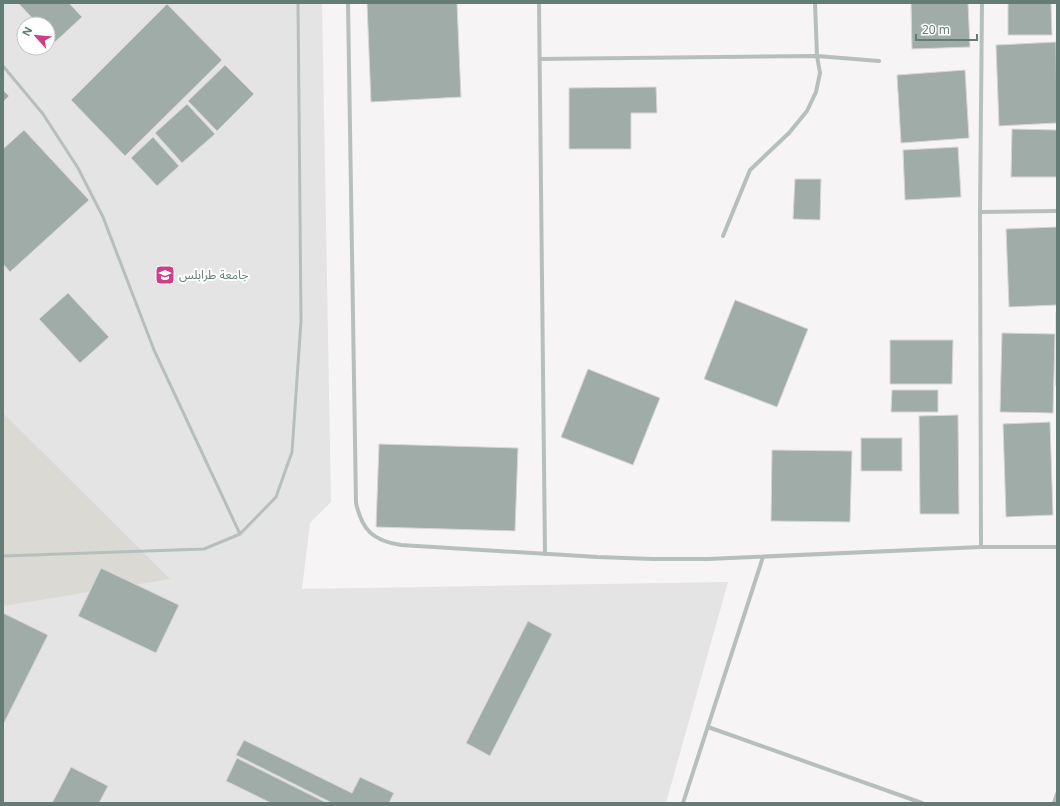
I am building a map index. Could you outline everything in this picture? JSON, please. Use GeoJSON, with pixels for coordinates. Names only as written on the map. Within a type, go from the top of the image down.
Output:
{"type":"FeatureCollection","features":[{"type":"Feature","properties":{"kind":"street"},"geometry":{"type":"LineString","coordinates":[[348,3],[356,495],[359,516],[365,528],[376,537],[388,543],[401,545],[653,559],[763,557],[981,547],[1057,547]]}},
{"type":"Feature","properties":{"kind":"street"},"geometry":{"type":"LineString","coordinates":[[539,3],[545,554]]}},
{"type":"Feature","properties":{"kind":"street"},"geometry":{"type":"LineString","coordinates":[[723,236],[750,170],[789,133],[807,111],[816,92],[820,73],[817,56],[815,3]]}},
{"type":"Feature","properties":{"kind":"street"},"geometry":{"type":"LineString","coordinates":[[981,547],[980,212],[982,3]]}},
{"type":"Feature","properties":{"kind":"street"},"geometry":{"type":"LineString","coordinates":[[540,59],[817,56],[879,61]]}},
{"type":"Feature","properties":{"kind":"street"},"geometry":{"type":"LineString","coordinates":[[980,212],[1057,211]]}},
{"type":"Feature","properties":{"kind":"street"},"geometry":{"type":"LineString","coordinates":[[684,803],[763,557]]}},
{"type":"Feature","properties":{"kind":"street"},"geometry":{"type":"LineString","coordinates":[[708,728],[922,803]]}},
{"type":"Feature","properties":{"kind":"street"},"geometry":{"type":"LineString","coordinates":[[1054,803],[1057,794]]}},
{"type":"Feature","properties":{"kind":"lane"},"geometry":{"type":"LineString","coordinates":[[3,556],[204,549],[240,534],[276,496],[292,452],[301,321],[298,3]]}},
{"type":"Feature","properties":{"kind":"lane"},"geometry":{"type":"LineString","coordinates":[[3,66],[42,114],[78,168],[103,217],[154,350],[240,534]]}},
{"type":"Feature","properties":{"kind":"shaded area","name":"جامعة طرابلس"},"geometry":{"type":"Polygon","coordinates":[[[3,3],[322,3],[331,502],[310,523],[302,589],[728,582],[666,803],[3,803],[3,3]]]}},
{"type":"Feature","properties":{"kind":"shaded area"},"geometry":{"type":"Polygon","coordinates":[[[3,413],[170,579],[3,606],[3,413]]]}},
{"type":"Feature","properties":{"kind":"building"},"geometry":{"type":"Polygon","coordinates":[[[18,3],[69,3],[82,17],[56,41],[56,16],[30,16],[18,3]]]}},
{"type":"Feature","properties":{"kind":"building"},"geometry":{"type":"Polygon","coordinates":[[[367,3],[457,3],[461,97],[371,102],[367,3]]]}},
{"type":"Feature","properties":{"kind":"building"},"geometry":{"type":"Polygon","coordinates":[[[911,3],[968,3],[970,47],[912,49],[911,3]]]}},
{"type":"Feature","properties":{"kind":"building"},"geometry":{"type":"Polygon","coordinates":[[[1008,3],[1051,3],[1052,35],[1008,35],[1008,3]]]}},
{"type":"Feature","properties":{"kind":"building"},"geometry":{"type":"Polygon","coordinates":[[[167,4],[222,60],[125,156],[71,100],[167,4]]]}},
{"type":"Feature","properties":{"kind":"building"},"geometry":{"type":"Polygon","coordinates":[[[1056,42],[1057,123],[999,126],[996,45],[1056,42]]]}},
{"type":"Feature","properties":{"kind":"building"},"geometry":{"type":"Polygon","coordinates":[[[225,65],[254,94],[217,131],[188,101],[225,65]]]}},
{"type":"Feature","properties":{"kind":"building"},"geometry":{"type":"Polygon","coordinates":[[[965,70],[969,138],[901,143],[897,75],[965,70]]]}},
{"type":"Feature","properties":{"kind":"building"},"geometry":{"type":"Polygon","coordinates":[[[656,87],[657,113],[631,113],[631,149],[569,149],[569,88],[656,87]]]}},
{"type":"Feature","properties":{"kind":"building"},"geometry":{"type":"Polygon","coordinates":[[[3,90],[9,96],[3,102],[3,90]]]}},
{"type":"Feature","properties":{"kind":"building"},"geometry":{"type":"Polygon","coordinates":[[[187,104],[215,134],[182,163],[155,133],[187,104]]]}},
{"type":"Feature","properties":{"kind":"building"},"geometry":{"type":"Polygon","coordinates":[[[1012,129],[1057,130],[1057,177],[1011,177],[1012,129]]]}},
{"type":"Feature","properties":{"kind":"building"},"geometry":{"type":"Polygon","coordinates":[[[24,130],[89,200],[10,272],[3,264],[3,149],[24,130]]]}},
{"type":"Feature","properties":{"kind":"building"},"geometry":{"type":"Polygon","coordinates":[[[153,137],[179,166],[157,186],[131,158],[153,137]]]}},
{"type":"Feature","properties":{"kind":"building"},"geometry":{"type":"Polygon","coordinates":[[[958,147],[961,197],[905,200],[903,150],[958,147]]]}},
{"type":"Feature","properties":{"kind":"building"},"geometry":{"type":"Polygon","coordinates":[[[795,179],[821,179],[820,220],[793,219],[795,179]]]}},
{"type":"Feature","properties":{"kind":"building"},"geometry":{"type":"Polygon","coordinates":[[[1057,227],[1057,305],[1009,307],[1006,229],[1057,227]]]}},
{"type":"Feature","properties":{"kind":"building"},"geometry":{"type":"Polygon","coordinates":[[[68,293],[109,337],[80,363],[39,319],[68,293]]]}},
{"type":"Feature","properties":{"kind":"building"},"geometry":{"type":"Polygon","coordinates":[[[735,300],[808,329],[777,407],[704,379],[735,300]]]}},
{"type":"Feature","properties":{"kind":"building"},"geometry":{"type":"Polygon","coordinates":[[[1056,312],[1057,312],[1056,386],[1056,312]]]}},
{"type":"Feature","properties":{"kind":"building"},"geometry":{"type":"Polygon","coordinates":[[[1002,333],[1055,334],[1053,413],[1000,412],[1002,333]]]}},
{"type":"Feature","properties":{"kind":"building"},"geometry":{"type":"Polygon","coordinates":[[[890,340],[953,340],[952,384],[890,384],[890,340]]]}},
{"type":"Feature","properties":{"kind":"building"},"geometry":{"type":"Polygon","coordinates":[[[588,369],[660,398],[633,465],[561,437],[588,369]]]}},
{"type":"Feature","properties":{"kind":"building"},"geometry":{"type":"Polygon","coordinates":[[[892,390],[938,390],[938,412],[891,412],[892,390]]]}},
{"type":"Feature","properties":{"kind":"building"},"geometry":{"type":"Polygon","coordinates":[[[958,415],[959,514],[920,514],[919,416],[958,415]]]}},
{"type":"Feature","properties":{"kind":"building"},"geometry":{"type":"Polygon","coordinates":[[[1050,422],[1053,515],[1006,517],[1003,424],[1050,422]]]}},
{"type":"Feature","properties":{"kind":"building"},"geometry":{"type":"Polygon","coordinates":[[[861,438],[902,438],[902,471],[861,471],[861,438]]]}},
{"type":"Feature","properties":{"kind":"building"},"geometry":{"type":"Polygon","coordinates":[[[379,444],[518,448],[515,531],[376,527],[379,444]]]}},
{"type":"Feature","properties":{"kind":"building"},"geometry":{"type":"Polygon","coordinates":[[[772,450],[852,451],[850,522],[771,521],[772,450]]]}},
{"type":"Feature","properties":{"kind":"building"},"geometry":{"type":"Polygon","coordinates":[[[101,568],[179,605],[156,653],[78,616],[101,568]]]}},
{"type":"Feature","properties":{"kind":"building"},"geometry":{"type":"Polygon","coordinates":[[[3,613],[48,635],[3,725],[3,613]]]}},
{"type":"Feature","properties":{"kind":"building"},"geometry":{"type":"Polygon","coordinates":[[[528,621],[552,634],[490,756],[466,743],[528,621]]]}},
{"type":"Feature","properties":{"kind":"building"},"geometry":{"type":"Polygon","coordinates":[[[244,740],[352,793],[360,777],[394,793],[389,803],[332,803],[236,755],[244,740]]]}},
{"type":"Feature","properties":{"kind":"building"},"geometry":{"type":"Polygon","coordinates":[[[237,758],[327,803],[271,803],[226,781],[237,758]]]}},
{"type":"Feature","properties":{"kind":"building"},"geometry":{"type":"Polygon","coordinates":[[[71,767],[108,786],[99,803],[52,803],[71,767]]]}},
{"type":"Feature","properties":{"kind":"place","name":"جامعة طرابلس"},"geometry":{"type":"Point","coordinates":[165,275]}}]}
